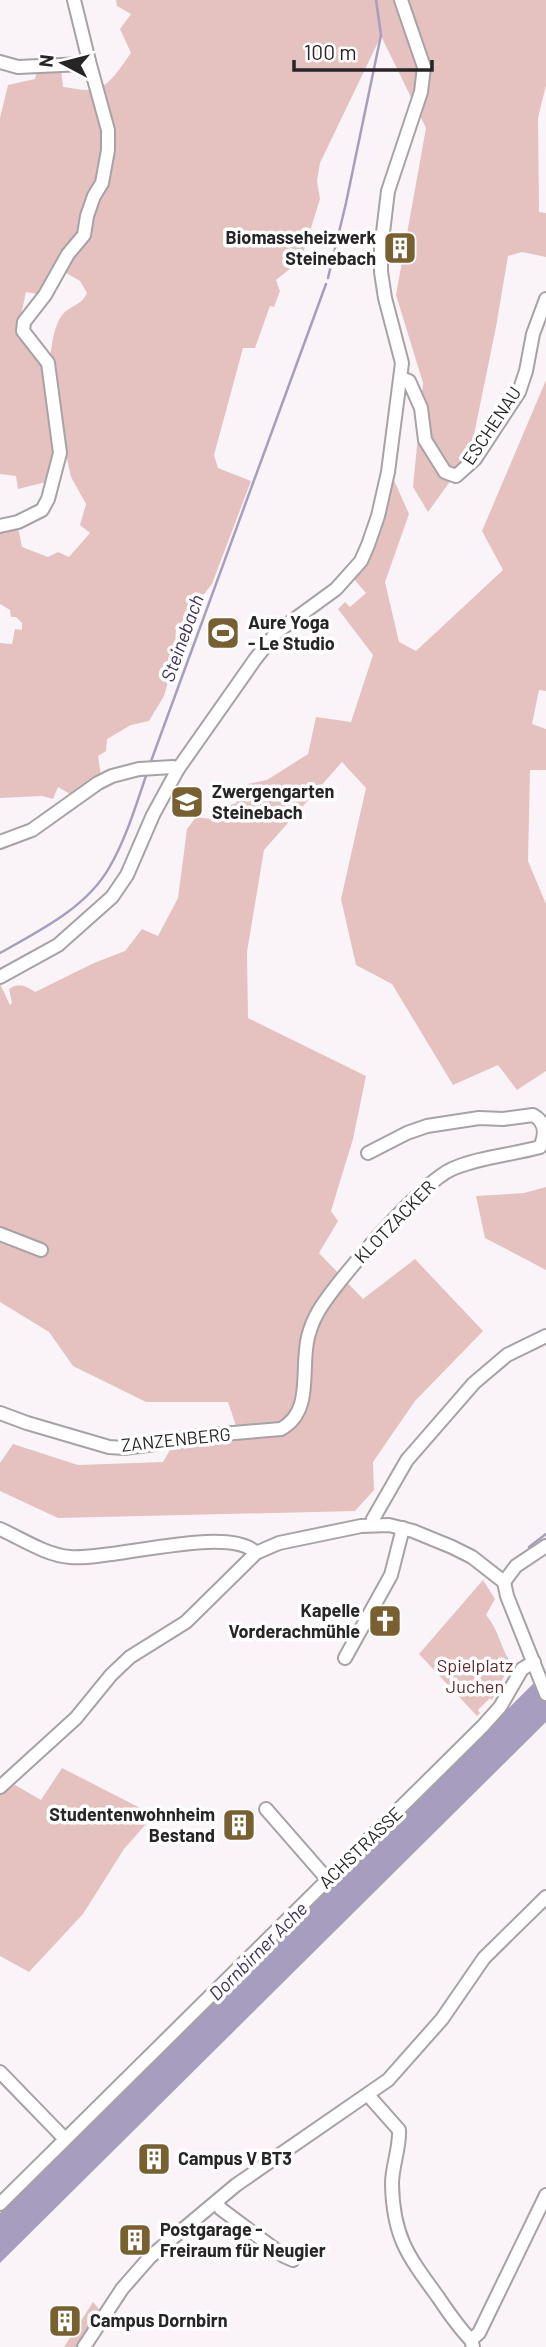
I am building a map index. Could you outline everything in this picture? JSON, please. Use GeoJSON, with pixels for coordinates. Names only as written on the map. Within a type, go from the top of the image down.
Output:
{"type":"FeatureCollection","features":[{"type":"Feature","properties":{"kind":"street"},"geometry":{"type":"LineString","coordinates":[[0,526],[18,522],[42,510],[57,471],[60,453],[48,363],[23,331],[24,322],[84,235],[94,196],[102,184],[108,150],[108,130],[74,0]]}},
{"type":"Feature","properties":{"kind":"street"},"geometry":{"type":"LineString","coordinates":[[0,978],[58,945],[112,897],[127,875],[153,815],[178,769],[266,644],[277,632],[336,589],[361,561],[384,494],[401,378],[402,363],[381,272],[388,191],[421,92],[424,67],[401,0]]}},
{"type":"Feature","properties":{"kind":"street"},"geometry":{"type":"LineString","coordinates":[[0,62],[18,67],[83,64],[89,61]]}},
{"type":"Feature","properties":{"kind":"street","name":"ESCHENAU"},"geometry":{"type":"LineString","coordinates":[[401,378],[410,382],[417,396],[425,440],[445,472],[456,475],[475,459],[519,392],[533,334],[546,299]]}},
{"type":"Feature","properties":{"kind":"street"},"geometry":{"type":"LineString","coordinates":[[0,842],[32,830],[112,776],[142,768],[178,769]]}},
{"type":"Feature","properties":{"kind":"street","name":"KLOTZACKER"},"geometry":{"type":"LineString","coordinates":[[301,1404],[308,1338],[317,1313],[359,1259],[412,1201],[451,1169],[540,1147],[546,1130],[540,1118],[533,1115],[460,1120],[426,1126],[368,1153]]}},
{"type":"Feature","properties":{"kind":"street"},"geometry":{"type":"LineString","coordinates":[[0,1234],[41,1250]]}},
{"type":"Feature","properties":{"kind":"street"},"geometry":{"type":"LineString","coordinates":[[373,1525],[374,1517],[407,1460],[474,1383],[507,1355],[546,1336]]}},
{"type":"Feature","properties":{"kind":"street","name":"ZANZENBERG"},"geometry":{"type":"LineString","coordinates":[[0,1413],[109,1447],[124,1448],[187,1437],[281,1429],[293,1422],[301,1404]]}},
{"type":"Feature","properties":{"kind":"street"},"geometry":{"type":"LineString","coordinates":[[0,1787],[76,1718],[121,1666],[186,1622],[256,1553],[279,1543],[373,1525],[403,1528],[452,1547],[472,1557],[504,1582],[507,1596],[546,1693]]}},
{"type":"Feature","properties":{"kind":"street"},"geometry":{"type":"LineString","coordinates":[[345,1658],[391,1574],[403,1528]]}},
{"type":"Feature","properties":{"kind":"street"},"geometry":{"type":"LineString","coordinates":[[0,1529],[51,1553],[71,1557],[95,1557],[185,1544],[236,1542],[256,1553]]}},
{"type":"Feature","properties":{"kind":"street"},"geometry":{"type":"LineString","coordinates":[[504,1582],[516,1566],[546,1546]]}},
{"type":"Feature","properties":{"kind":"street","name":"ACHSTRASSE"},"geometry":{"type":"LineString","coordinates":[[0,2204],[491,1717],[523,1669],[536,1668]]}},
{"type":"Feature","properties":{"kind":"street"},"geometry":{"type":"LineString","coordinates":[[267,1809],[328,1880]]}},
{"type":"Feature","properties":{"kind":"street"},"geometry":{"type":"LineString","coordinates":[[84,2347],[134,2274],[150,2257],[247,2177],[368,2095],[402,2066],[442,2020],[484,1958],[546,1897]]}},
{"type":"Feature","properties":{"kind":"street"},"geometry":{"type":"LineString","coordinates":[[0,2072],[65,2138]]}},
{"type":"Feature","properties":{"kind":"street"},"geometry":{"type":"LineString","coordinates":[[368,2095],[399,2130],[393,2194],[404,2248],[416,2269],[472,2343],[546,2195]]}},
{"type":"Feature","properties":{"kind":"street"},"geometry":{"type":"LineString","coordinates":[[216,2202],[293,2260]]}},
{"type":"Feature","properties":{"kind":"green space"},"geometry":{"type":"Polygon","coordinates":[[[116,0],[546,0],[546,85],[538,118],[539,212],[546,213],[546,257],[522,252],[508,256],[470,454],[428,512],[413,487],[423,383],[396,295],[426,128],[381,36],[320,163],[317,181],[320,199],[301,260],[276,280],[280,291],[274,307],[270,306],[255,348],[243,348],[214,455],[218,468],[251,481],[212,584],[176,629],[174,661],[164,696],[149,721],[131,725],[107,739],[106,751],[98,756],[101,776],[70,794],[58,787],[53,799],[42,796],[0,798],[0,643],[12,644],[15,629],[22,630],[22,623],[16,617],[11,617],[10,610],[0,604],[0,530],[18,527],[22,547],[48,557],[58,552],[69,557],[90,533],[80,525],[86,504],[71,477],[65,450],[46,482],[18,489],[16,476],[0,474],[0,118],[8,85],[35,79],[37,71],[61,69],[63,87],[80,90],[96,89],[111,79],[131,53],[120,29],[131,14],[117,6],[116,0]],[[61,270],[43,295],[26,292],[19,324],[50,359],[54,333],[62,315],[81,302],[87,293],[80,281],[61,270]]]}},
{"type":"Feature","properties":{"kind":"green space"},"geometry":{"type":"Polygon","coordinates":[[[546,380],[546,691],[539,690],[532,724],[546,729],[546,770],[530,770],[528,861],[546,904],[546,1071],[517,1090],[498,1065],[453,1085],[392,984],[356,965],[341,899],[366,788],[342,762],[264,850],[247,952],[248,1018],[366,1076],[353,1139],[331,1211],[338,1221],[319,1253],[363,1299],[415,1259],[483,1331],[415,1401],[373,1462],[374,1490],[355,1511],[58,1518],[0,1491],[0,1463],[13,1444],[78,1465],[163,1462],[174,1443],[237,1429],[228,1402],[146,1402],[73,1366],[49,1332],[0,1302],[0,984],[10,1005],[12,1003],[9,989],[13,987],[22,986],[35,992],[125,951],[142,929],[158,936],[178,898],[187,829],[196,817],[210,819],[215,811],[236,803],[248,784],[267,780],[308,754],[316,717],[351,722],[373,655],[338,609],[345,602],[350,607],[366,593],[353,578],[360,572],[382,520],[391,477],[409,514],[385,582],[399,642],[416,651],[503,570],[482,531],[546,380]]]}},
{"type":"Feature","properties":{"kind":"green space"},"geometry":{"type":"Polygon","coordinates":[[[546,1187],[546,1270],[485,1238],[476,1196],[524,1193],[546,1187]]]}},
{"type":"Feature","properties":{"kind":"green space","name":"Spielplatz Juchen"},"geometry":{"type":"Polygon","coordinates":[[[483,1580],[495,1599],[486,1615],[511,1663],[492,1700],[490,1698],[478,1710],[480,1713],[477,1716],[419,1654],[483,1580]]]}},
{"type":"Feature","properties":{"kind":"green space"},"geometry":{"type":"Polygon","coordinates":[[[62,1768],[154,1815],[124,1849],[83,1914],[29,1972],[0,1956],[0,1793],[10,1782],[41,1800],[62,1768]]]}},
{"type":"Feature","properties":{"kind":"green space"},"geometry":{"type":"Polygon","coordinates":[[[93,2302],[99,2309],[76,2347],[64,2347],[93,2302]]]}},
{"type":"Feature","properties":{"kind":"shaded area"},"geometry":{"type":"Polygon","coordinates":[[[546,1671],[546,1722],[0,2263],[0,2213],[546,1671]]]}},
{"type":"Feature","properties":{"kind":"waterway","name":"Steinebach"},"geometry":{"type":"LineString","coordinates":[[328,278],[381,35],[376,0]]}},
{"type":"Feature","properties":{"kind":"waterway","name":"Steinebach"},"geometry":{"type":"LineString","coordinates":[[150,764],[326,284]]}},
{"type":"Feature","properties":{"kind":"waterway","name":"Steinebach"},"geometry":{"type":"LineString","coordinates":[[0,953],[75,907],[99,882],[121,845],[147,773]]}},
{"type":"Feature","properties":{"kind":"waterway"},"geometry":{"type":"LineString","coordinates":[[529,1547],[546,1534]]}},
{"type":"Feature","properties":{"kind":"place","name":"Biomasseheizwerk Steinebach"},"geometry":{"type":"Point","coordinates":[400,248]}},
{"type":"Feature","properties":{"kind":"place","name":"Aure Yoga - Le Studio"},"geometry":{"type":"Point","coordinates":[223,633]}},
{"type":"Feature","properties":{"kind":"place","name":"Zwergengarten Steinebach"},"geometry":{"type":"Point","coordinates":[187,802]}},
{"type":"Feature","properties":{"kind":"place","name":"Kapelle Vorderachmühle"},"geometry":{"type":"Point","coordinates":[385,1621]}},
{"type":"Feature","properties":{"kind":"place","name":"Studentenwohnheim Bestand"},"geometry":{"type":"Point","coordinates":[239,1825]}},
{"type":"Feature","properties":{"kind":"place","name":"Campus V BT3"},"geometry":{"type":"Point","coordinates":[154,2159]}},
{"type":"Feature","properties":{"kind":"place","name":"Postgarage - Freiraum für Neugier"},"geometry":{"type":"Point","coordinates":[135,2240]}},
{"type":"Feature","properties":{"kind":"place","name":"Campus Dornbirn"},"geometry":{"type":"Point","coordinates":[65,2321]}},
{"type":"Feature","properties":{"kind":"water label","name":"Dornbirner Ache"},"geometry":{"type":"Point","coordinates":[258,1951]}}]}
